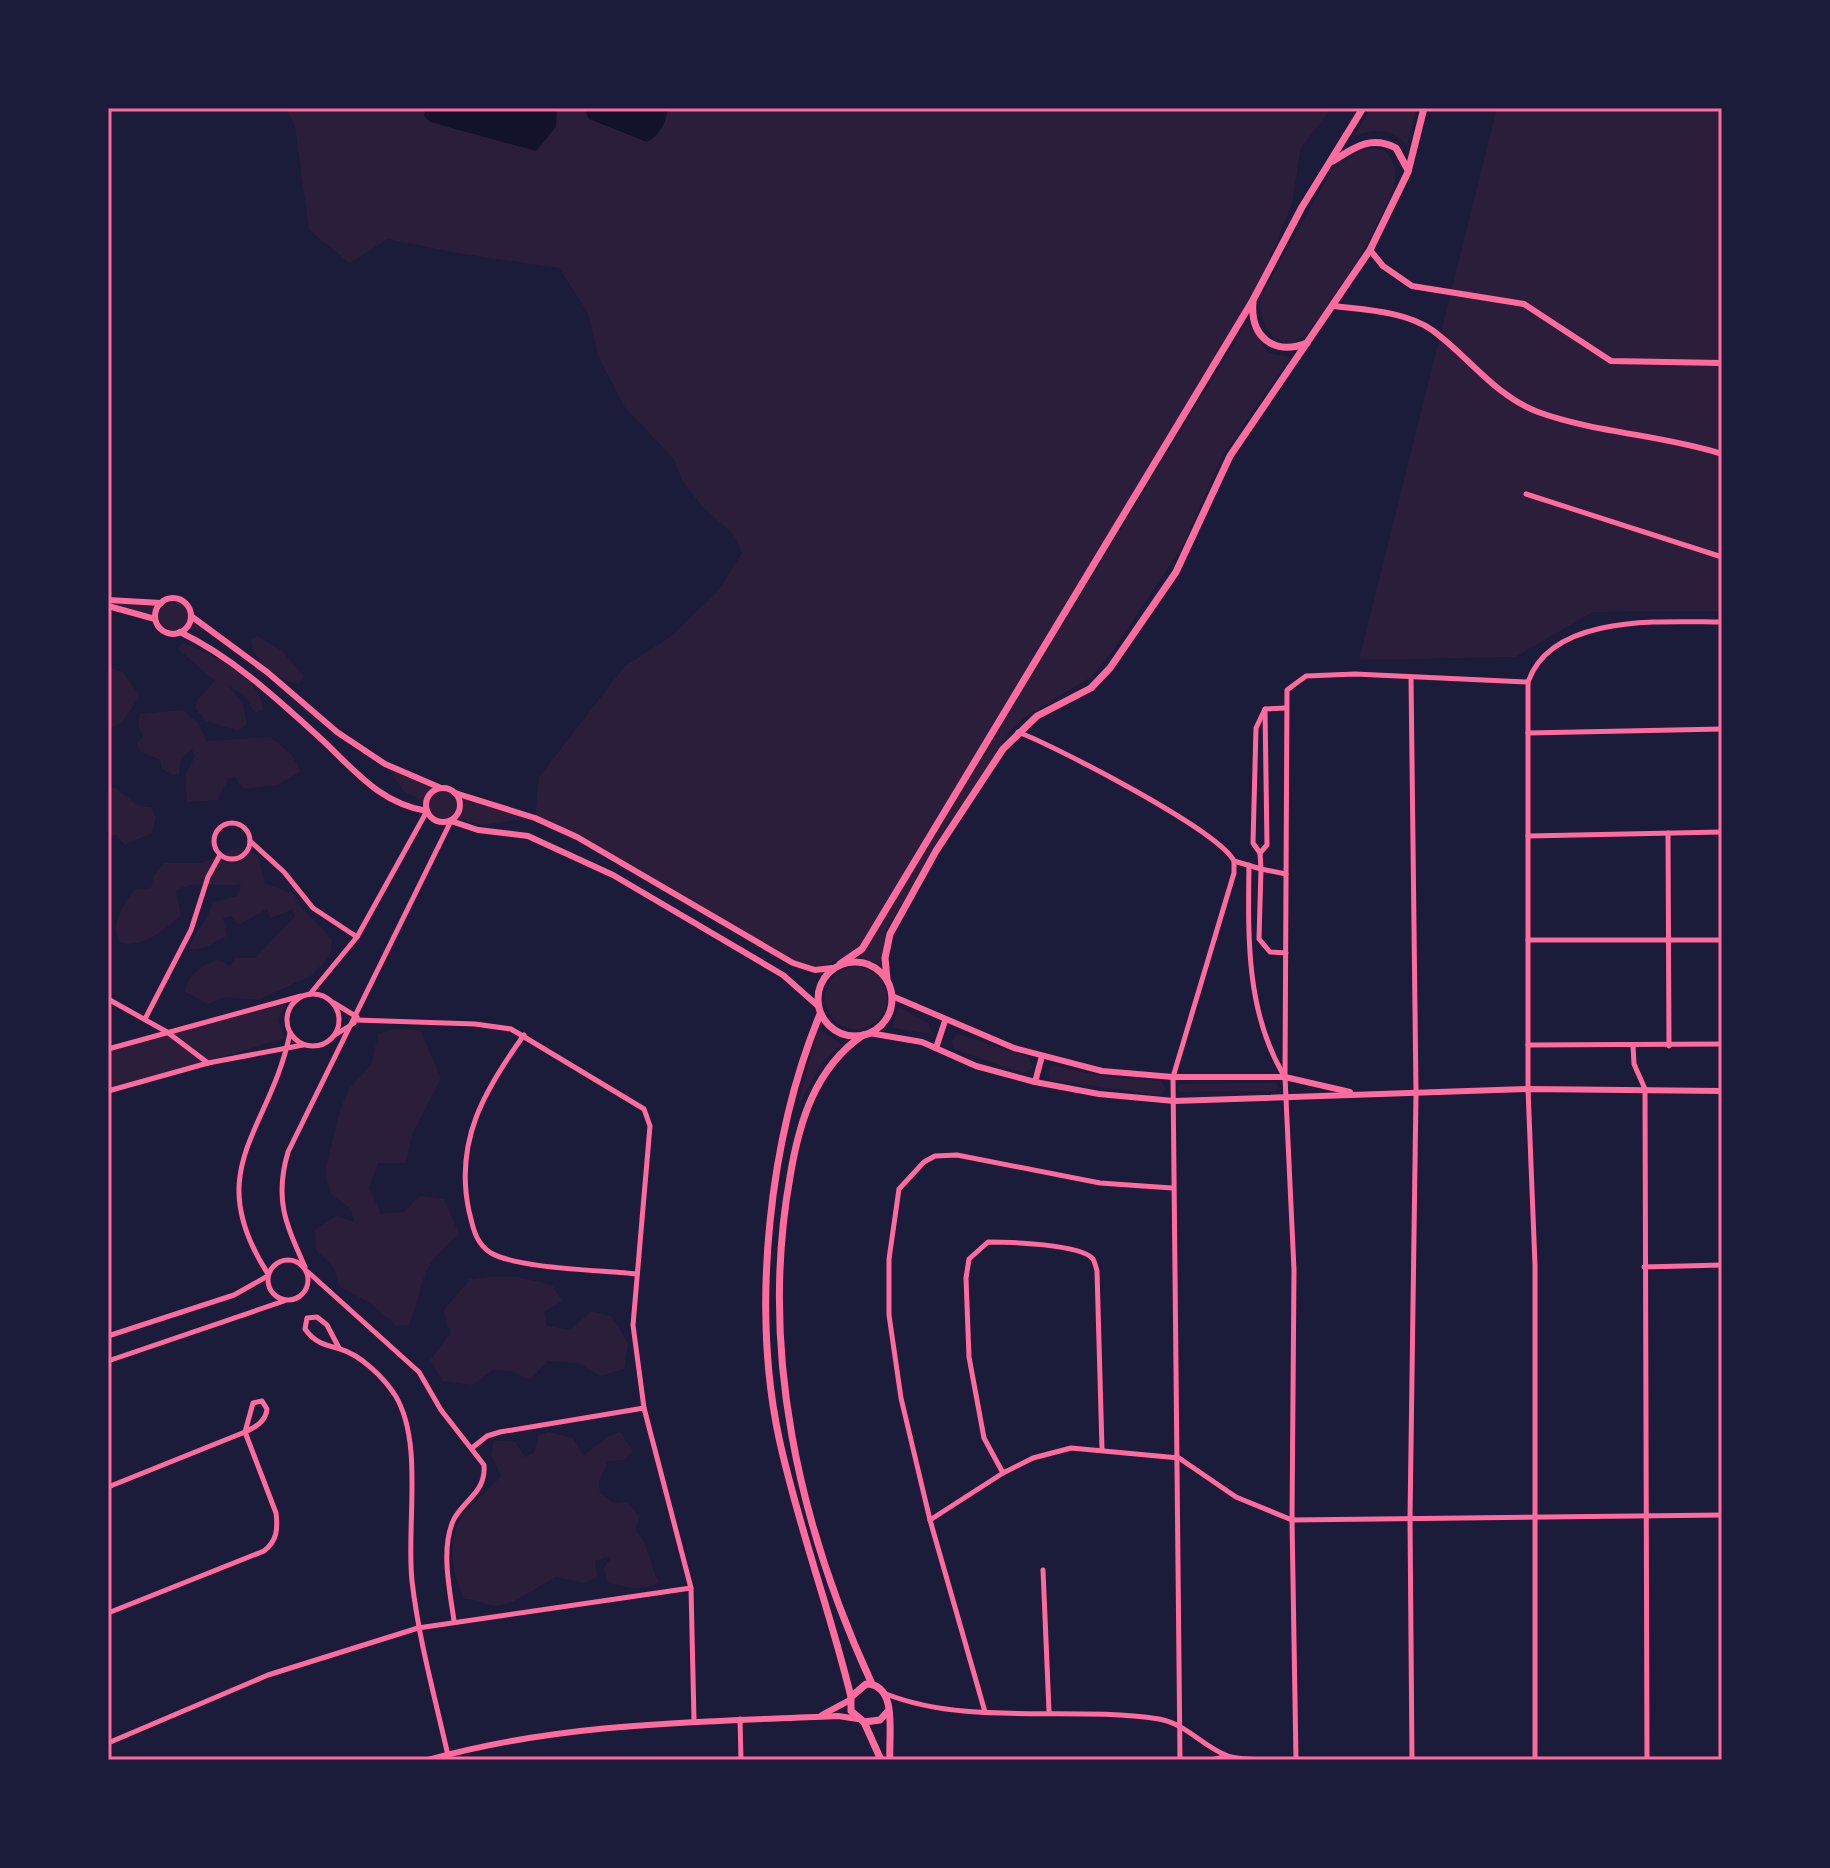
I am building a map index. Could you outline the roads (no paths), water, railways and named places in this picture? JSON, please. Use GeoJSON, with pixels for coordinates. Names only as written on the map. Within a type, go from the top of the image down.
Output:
{"type":"FeatureCollection","features":[{"type":"Feature","properties":{"kind":"main road"},"geometry":{"type":"LineString","coordinates":[[881,1760],[861,1721],[851,1711],[851,1698],[779,1436],[769,1347],[768,1234],[799,1075],[819,1010],[820,985],[836,966],[862,949],[1253,300],[1363,108]]}},
{"type":"Feature","properties":{"kind":"main road"},"geometry":{"type":"LineString","coordinates":[[890,1760],[886,1694],[872,1684],[829,1580],[790,1435],[778,1278],[782,1221],[802,1124],[815,1088],[829,1066],[887,1018],[892,996],[885,958],[890,934],[936,851],[1017,731],[1037,716],[1091,688],[1110,668],[1176,572],[1230,456],[1370,250],[1408,172],[1424,108]]}},
{"type":"Feature","properties":{"kind":"main road"},"geometry":{"type":"LineString","coordinates":[[1329,164],[1360,144],[1374,141],[1396,148],[1405,159],[1408,172]]}},
{"type":"Feature","properties":{"kind":"main road"},"geometry":{"type":"LineString","coordinates":[[1370,250],[1383,266],[1412,286],[1524,304],[1611,361],[1722,363]]}},
{"type":"Feature","properties":{"kind":"main road"},"geometry":{"type":"LineString","coordinates":[[1253,300],[1251,318],[1259,335],[1273,346],[1292,349],[1309,342]]}},
{"type":"Feature","properties":{"kind":"main road"},"geometry":{"type":"LineString","coordinates":[[1333,306],[1390,315],[1431,329],[1494,385],[1540,412],[1722,454]]}},
{"type":"Feature","properties":{"kind":"main road"},"geometry":{"type":"LineString","coordinates":[[108,603],[182,600],[191,616],[267,672],[337,732],[385,764],[441,788],[535,818],[577,837],[793,963],[815,970],[861,961],[871,965],[887,979]]}},
{"type":"Feature","properties":{"kind":"main road"},"geometry":{"type":"LineString","coordinates":[[108,603],[155,619],[168,633],[180,632],[240,668],[369,786],[405,808],[427,811],[439,822],[451,821],[478,830],[528,836],[613,875],[783,975],[838,1032],[866,1034],[936,1048],[976,1066],[1035,1082],[1099,1094],[1174,1101],[1528,1089],[1722,1091]]}},
{"type":"Feature","properties":{"kind":"main road"},"geometry":{"type":"LineString","coordinates":[[155,619],[161,603]]}},
{"type":"Feature","properties":{"kind":"main road"},"geometry":{"type":"LineString","coordinates":[[180,632],[191,616]]}},
{"type":"Feature","properties":{"kind":"main road"},"geometry":{"type":"LineString","coordinates":[[427,811],[428,797],[441,788]]}},
{"type":"Feature","properties":{"kind":"main road"},"geometry":{"type":"LineString","coordinates":[[451,821],[460,806],[455,793]]}},
{"type":"Feature","properties":{"kind":"main road"},"geometry":{"type":"LineString","coordinates":[[892,996],[945,1021],[1042,1056],[1102,1071],[1173,1077],[1285,1077],[1357,1094]]}},
{"type":"Feature","properties":{"kind":"main road"},"geometry":{"type":"LineString","coordinates":[[936,1048],[945,1021]]}},
{"type":"Feature","properties":{"kind":"main road"},"geometry":{"type":"LineString","coordinates":[[1035,1082],[1042,1056]]}},
{"type":"Feature","properties":{"kind":"main road"},"geometry":{"type":"LineString","coordinates":[[811,1717],[828,1713],[851,1698],[860,1687],[872,1684]]}},
{"type":"Feature","properties":{"kind":"main road"},"geometry":{"type":"LineString","coordinates":[[428,1760],[581,1731],[694,1720],[811,1717],[880,1720],[888,1711]]}},
{"type":"Feature","properties":{"kind":"street"},"geometry":{"type":"LineString","coordinates":[[1526,494],[1722,557]]}},
{"type":"Feature","properties":{"kind":"street"},"geometry":{"type":"LineString","coordinates":[[1535,1760],[1535,1265],[1528,1089],[1528,682],[1542,655],[1604,627],[1722,622]]}},
{"type":"Feature","properties":{"kind":"street"},"geometry":{"type":"LineString","coordinates":[[1296,1760],[1292,1520],[1294,1270],[1285,1077],[1287,690],[1306,676],[1355,674],[1528,682]]}},
{"type":"Feature","properties":{"kind":"street"},"geometry":{"type":"LineString","coordinates":[[1411,677],[1416,1093],[1410,1518],[1412,1760]]}},
{"type":"Feature","properties":{"kind":"street"},"geometry":{"type":"LineString","coordinates":[[1265,709],[1285,708]]}},
{"type":"Feature","properties":{"kind":"street"},"geometry":{"type":"LineString","coordinates":[[1265,709],[1256,728],[1253,843],[1260,853],[1259,939],[1270,952],[1286,953]]}},
{"type":"Feature","properties":{"kind":"street"},"geometry":{"type":"LineString","coordinates":[[1260,853],[1267,845],[1265,709]]}},
{"type":"Feature","properties":{"kind":"street"},"geometry":{"type":"LineString","coordinates":[[1528,733],[1722,729]]}},
{"type":"Feature","properties":{"kind":"street"},"geometry":{"type":"LineString","coordinates":[[1017,731],[1118,782],[1207,835],[1228,849],[1234,861],[1234,873],[1173,1077],[1180,1760]]}},
{"type":"Feature","properties":{"kind":"street"},"geometry":{"type":"LineString","coordinates":[[310,994],[357,937],[427,811]]}},
{"type":"Feature","properties":{"kind":"street"},"geometry":{"type":"LineString","coordinates":[[108,1361],[302,1295],[308,1285],[306,1270],[281,1202],[283,1169],[296,1132],[356,1020],[451,821]]}},
{"type":"Feature","properties":{"kind":"street"},"geometry":{"type":"LineString","coordinates":[[145,1019],[191,930],[208,877],[220,855],[214,839],[224,825],[242,826],[250,841],[284,872],[313,908],[357,937]]}},
{"type":"Feature","properties":{"kind":"street"},"geometry":{"type":"LineString","coordinates":[[1528,836],[1722,832]]}},
{"type":"Feature","properties":{"kind":"street"},"geometry":{"type":"LineString","coordinates":[[1668,833],[1669,1046]]}},
{"type":"Feature","properties":{"kind":"street"},"geometry":{"type":"LineString","coordinates":[[220,855],[237,858],[247,852],[250,841]]}},
{"type":"Feature","properties":{"kind":"street"},"geometry":{"type":"LineString","coordinates":[[1234,861],[1286,874]]}},
{"type":"Feature","properties":{"kind":"street"},"geometry":{"type":"LineString","coordinates":[[1249,865],[1247,957],[1270,1050],[1285,1077]]}},
{"type":"Feature","properties":{"kind":"street"},"geometry":{"type":"LineString","coordinates":[[1528,940],[1722,940]]}},
{"type":"Feature","properties":{"kind":"street"},"geometry":{"type":"LineString","coordinates":[[108,1049],[301,996],[321,995],[356,1020],[490,1025],[524,1035],[644,1109],[650,1126],[633,1325],[644,1408],[691,1588],[694,1720]]}},
{"type":"Feature","properties":{"kind":"street"},"geometry":{"type":"LineString","coordinates":[[284,1301],[272,1293],[250,1241],[241,1213],[238,1175],[243,1152],[276,1081],[287,1047],[290,1033],[288,1012],[301,996]]}},
{"type":"Feature","properties":{"kind":"street"},"geometry":{"type":"LineString","coordinates":[[108,999],[167,1032],[208,1063]]}},
{"type":"Feature","properties":{"kind":"street"},"geometry":{"type":"LineString","coordinates":[[333,1003],[339,1015],[334,1035]]}},
{"type":"Feature","properties":{"kind":"street"},"geometry":{"type":"LineString","coordinates":[[108,1091],[208,1063],[287,1047],[323,1044],[356,1020]]}},
{"type":"Feature","properties":{"kind":"street"},"geometry":{"type":"LineString","coordinates":[[290,1033],[303,1045]]}},
{"type":"Feature","properties":{"kind":"street"},"geometry":{"type":"LineString","coordinates":[[524,1035],[489,1085],[470,1137],[465,1191],[477,1239],[490,1252],[510,1260],[637,1274]]}},
{"type":"Feature","properties":{"kind":"street"},"geometry":{"type":"LineString","coordinates":[[1528,1045],[1722,1044]]}},
{"type":"Feature","properties":{"kind":"street"},"geometry":{"type":"LineString","coordinates":[[1633,1045],[1634,1064],[1645,1089],[1647,1760]]}},
{"type":"Feature","properties":{"kind":"street"},"geometry":{"type":"LineString","coordinates":[[985,1712],[930,1520],[901,1398],[889,1315],[894,1213],[899,1189],[913,1170],[935,1156],[957,1155],[1100,1183],[1172,1188]]}},
{"type":"Feature","properties":{"kind":"street"},"geometry":{"type":"LineString","coordinates":[[1003,1473],[984,1438],[969,1357],[966,1278],[969,1259],[988,1242],[1027,1243],[1084,1253],[1093,1259],[1097,1271],[1102,1449]]}},
{"type":"Feature","properties":{"kind":"street"},"geometry":{"type":"LineString","coordinates":[[108,1336],[234,1295],[290,1261],[306,1270],[419,1372],[441,1410],[479,1455],[485,1473],[481,1488],[454,1519],[450,1533],[448,1572],[454,1621]]}},
{"type":"Feature","properties":{"kind":"street"},"geometry":{"type":"LineString","coordinates":[[1644,1267],[1722,1265]]}},
{"type":"Feature","properties":{"kind":"street"},"geometry":{"type":"LineString","coordinates":[[339,1348],[331,1349],[309,1335],[305,1329],[307,1318],[317,1317],[327,1325],[339,1348],[379,1376],[394,1393],[406,1422],[410,1560],[418,1628],[448,1757]]}},
{"type":"Feature","properties":{"kind":"street"},"geometry":{"type":"LineString","coordinates":[[108,1487],[245,1432],[267,1415],[267,1409],[262,1401],[253,1403],[245,1432],[276,1513],[275,1538],[264,1551],[108,1613]]}},
{"type":"Feature","properties":{"kind":"street"},"geometry":{"type":"LineString","coordinates":[[472,1448],[487,1436],[500,1432],[644,1408]]}},
{"type":"Feature","properties":{"kind":"street"},"geometry":{"type":"LineString","coordinates":[[930,1520],[1003,1473],[1055,1451],[1102,1449],[1179,1458],[1236,1497],[1292,1520],[1722,1515]]}},
{"type":"Feature","properties":{"kind":"street"},"geometry":{"type":"LineString","coordinates":[[1043,1570],[1049,1711]]}},
{"type":"Feature","properties":{"kind":"street"},"geometry":{"type":"LineString","coordinates":[[108,1743],[268,1675],[418,1628],[691,1588]]}},
{"type":"Feature","properties":{"kind":"street"},"geometry":{"type":"LineString","coordinates":[[886,1694],[909,1703],[985,1712],[1049,1711],[1159,1719],[1180,1725],[1228,1756]]}},
{"type":"Feature","properties":{"kind":"street"},"geometry":{"type":"LineString","coordinates":[[740,1719],[741,1760]]}},
{"type":"Feature","properties":{"kind":"street"},"geometry":{"type":"LineString","coordinates":[[1212,1760],[1228,1756],[1259,1760]]}}]}
